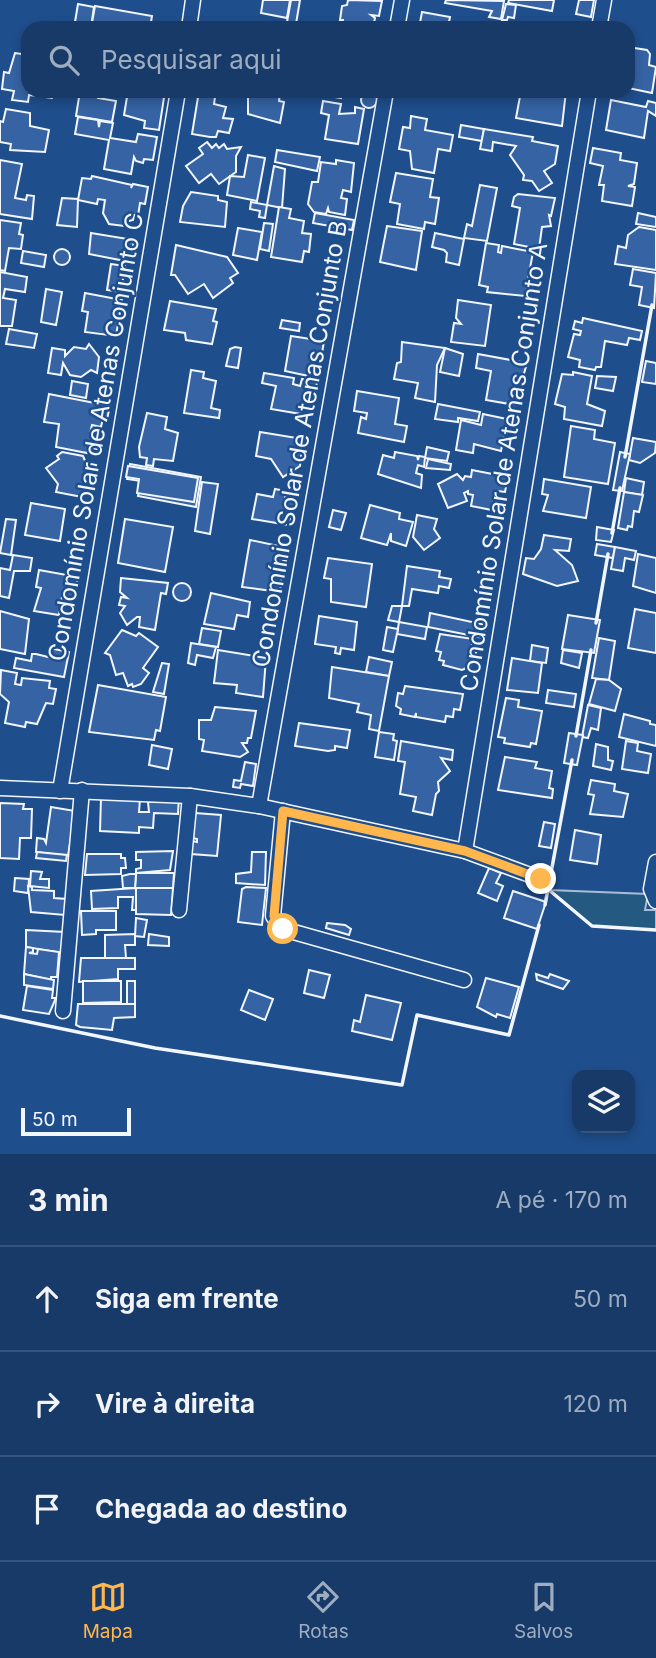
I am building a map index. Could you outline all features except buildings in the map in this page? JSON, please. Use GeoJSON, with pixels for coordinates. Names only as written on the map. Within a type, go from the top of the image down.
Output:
{"type":"FeatureCollection","features":[{"type":"Feature","properties":{"kind":"street"},"geometry":{"type":"LineString","coordinates":[[190,21],[193,0]]}},
{"type":"Feature","properties":{"kind":"street"},"geometry":{"type":"LineString","coordinates":[[398,21],[402,0]]}},
{"type":"Feature","properties":{"kind":"street"},"geometry":{"type":"LineString","coordinates":[[600,21],[604,0]]}},
{"type":"Feature","properties":{"kind":"street","name":"Condomínio Solar de Atenas Conjunto C"},"geometry":{"type":"LineString","coordinates":[[60,791],[177,98]]}},
{"type":"Feature","properties":{"kind":"street","name":"Condomínio Solar de Atenas Conjunto B"},"geometry":{"type":"LineString","coordinates":[[260,806],[385,98]]}},
{"type":"Feature","properties":{"kind":"street","name":"Condomínio Solar de Atenas Conjunto A"},"geometry":{"type":"LineString","coordinates":[[465,851],[588,98]]}},
{"type":"Feature","properties":{"kind":"street"},"geometry":{"type":"LineString","coordinates":[[0,788],[190,796],[260,806],[465,851],[541,879]]}},
{"type":"Feature","properties":{"kind":"street"},"geometry":{"type":"LineString","coordinates":[[63,1011],[82,790]]}},
{"type":"Feature","properties":{"kind":"street"},"geometry":{"type":"LineString","coordinates":[[179,910],[190,796]]}},
{"type":"Feature","properties":{"kind":"street"},"geometry":{"type":"LineString","coordinates":[[283,811],[274,916],[283,929],[464,980]]}},
{"type":"Feature","properties":{"kind":"street"},"geometry":{"type":"LineString","coordinates":[[656,862],[651,889],[656,901]]}},
{"type":"Feature","properties":{"kind":"shaded area"},"geometry":{"type":"Polygon","coordinates":[[[549,890],[648,894],[645,910],[656,910],[656,930],[592,926],[549,890]]]}},
{"type":"Feature","properties":{"kind":"wall"},"geometry":{"type":"LineString","coordinates":[[625,457],[652,305]]}},
{"type":"Feature","properties":{"kind":"wall"},"geometry":{"type":"LineString","coordinates":[[612,533],[620,488]]}},
{"type":"Feature","properties":{"kind":"wall"},"geometry":{"type":"LineString","coordinates":[[596,623],[608,554]]}},
{"type":"Feature","properties":{"kind":"wall"},"geometry":{"type":"LineString","coordinates":[[576,736],[591,650]]}},
{"type":"Feature","properties":{"kind":"wall"},"geometry":{"type":"LineString","coordinates":[[545,905],[572,760]]}},
{"type":"Feature","properties":{"kind":"wall"},"geometry":{"type":"LineString","coordinates":[[549,890],[592,926],[656,930]]}},
{"type":"Feature","properties":{"kind":"wall"},"geometry":{"type":"LineString","coordinates":[[0,1016],[155,1048],[402,1085],[417,1015],[509,1035],[539,925]]}},
{"type":"Feature","properties":{"kind":"route"},"geometry":{"type":"LineString","coordinates":[[283,929],[274,916],[284,831],[283,811],[345,827],[465,851],[541,879]]}}]}
